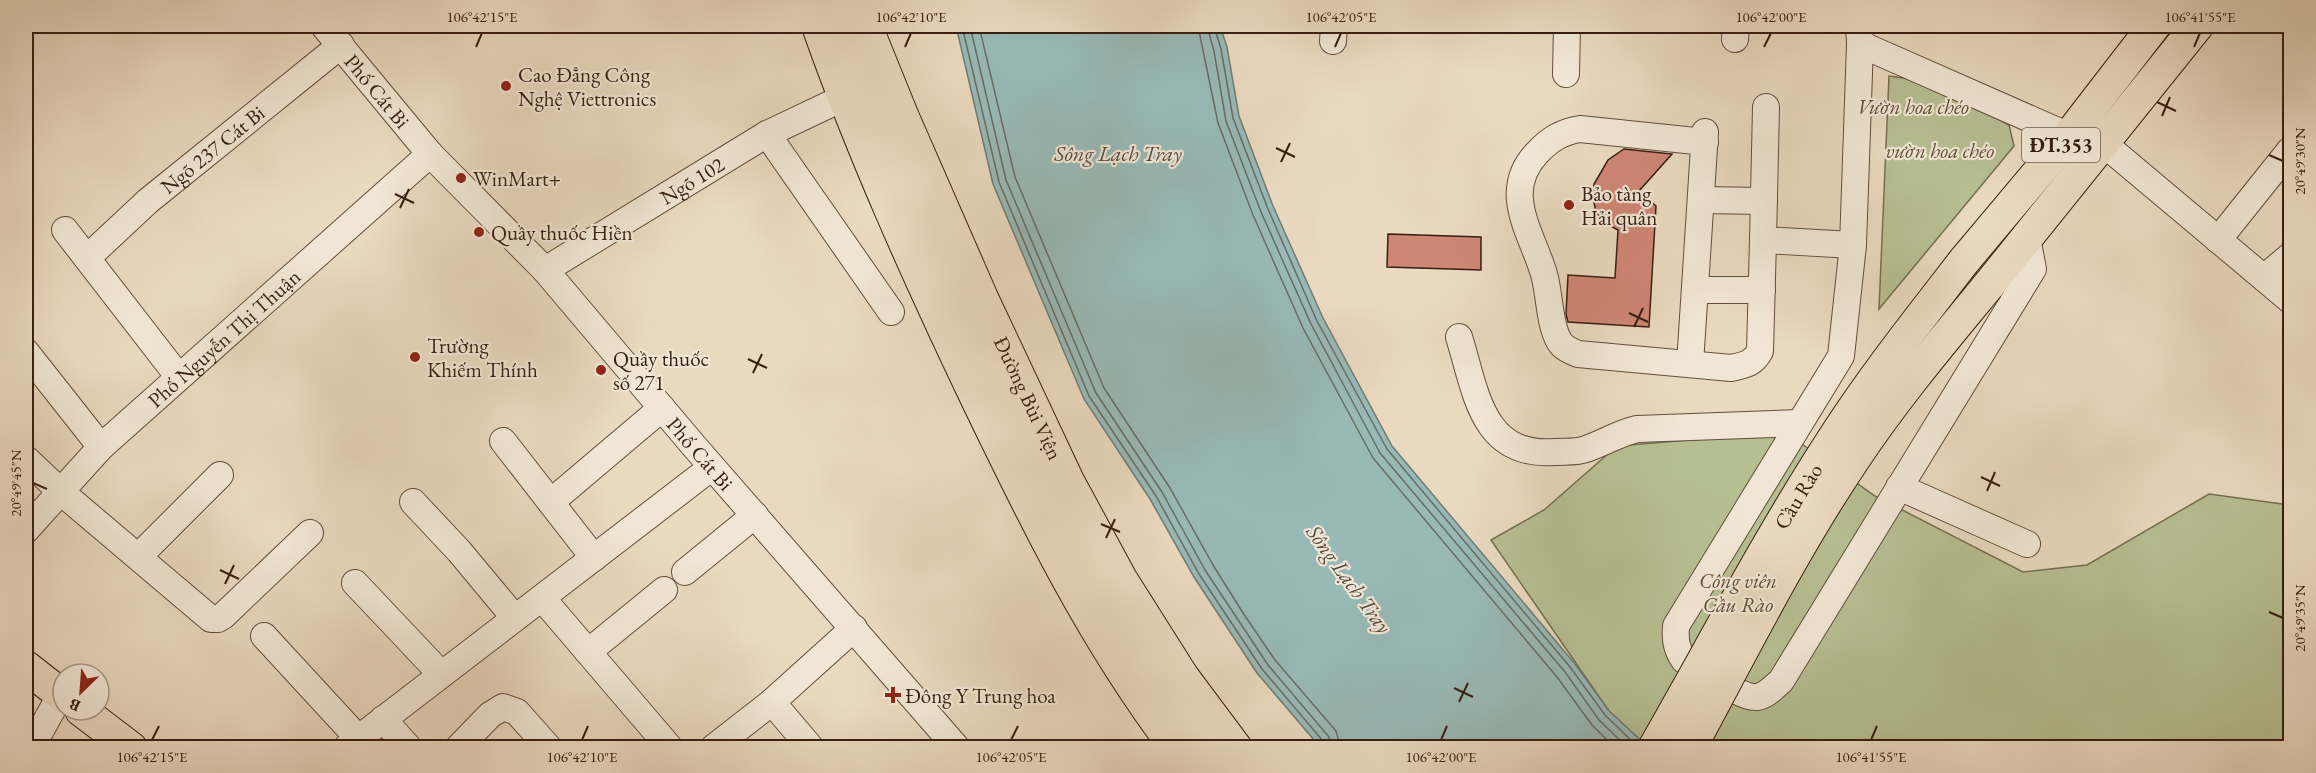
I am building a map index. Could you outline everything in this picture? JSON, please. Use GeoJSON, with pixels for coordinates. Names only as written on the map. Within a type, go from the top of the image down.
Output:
{"type":"FeatureCollection","features":[{"type":"Feature","properties":{"kind":"main road","name":"Đường Bùi Viện"},"geometry":{"type":"LineString","coordinates":[[818,26],[843,98],[938,318],[1041,533],[1088,616],[1156,702],[1205,747]]}},
{"type":"Feature","properties":{"kind":"main road","name":"Đường Bùi Viện"},"geometry":{"type":"LineString","coordinates":[[841,26],[919,218],[1041,481],[1100,590],[1176,747]]}},
{"type":"Feature","properties":{"kind":"main road","name":"Đường Bùi Viện"},"geometry":{"type":"LineString","coordinates":[[866,26],[968,268],[1068,481],[1121,579],[1183,677],[1236,747]]}},
{"type":"Feature","properties":{"kind":"main road","name":"ĐT.353"},"geometry":{"type":"LineString","coordinates":[[2069,136],[2154,26]]}},
{"type":"Feature","properties":{"kind":"main road","name":"ĐT.353"},"geometry":{"type":"LineString","coordinates":[[2027,238],[2197,26]]}},
{"type":"Feature","properties":{"kind":"main road","name":"Cầu Rào"},"geometry":{"type":"LineString","coordinates":[[1654,747],[1795,501],[1837,433],[1886,362],[1964,261],[2069,136]]}},
{"type":"Feature","properties":{"kind":"main road","name":"Cầu Rào"},"geometry":{"type":"LineString","coordinates":[[1689,747],[1816,519],[1852,461],[1910,381],[2027,238]]}},
{"type":"Feature","properties":{"kind":"main road"},"geometry":{"type":"LineString","coordinates":[[26,667],[51,687]]}},
{"type":"Feature","properties":{"kind":"main road"},"geometry":{"type":"LineString","coordinates":[[97,722],[131,747]]}},
{"type":"Feature","properties":{"kind":"street","name":"Phố Cát Bi"},"geometry":{"type":"LineString","coordinates":[[324,26],[430,154],[545,270],[712,467],[957,747]]}},
{"type":"Feature","properties":{"kind":"street"},"geometry":{"type":"LineString","coordinates":[[1566,74],[1567,26]]}},
{"type":"Feature","properties":{"kind":"street"},"geometry":{"type":"LineString","coordinates":[[2027,238],[2033,269],[1781,681],[1769,691],[1756,697],[1741,693],[1684,660],[1679,653],[1675,639],[1676,626],[1841,356],[1853,245],[1859,35],[2069,136]]}},
{"type":"Feature","properties":{"kind":"street","name":"Ngõ 237 Cát Bi"},"geometry":{"type":"LineString","coordinates":[[87,258],[148,201],[341,45]]}},
{"type":"Feature","properties":{"kind":"street","name":"Ngõ 102"},"geometry":{"type":"LineString","coordinates":[[545,270],[767,134],[843,98]]}},
{"type":"Feature","properties":{"kind":"street"},"geometry":{"type":"LineString","coordinates":[[1690,364],[1705,137],[1580,129],[1563,132],[1546,144],[1532,159],[1522,178],[1520,205],[1529,238],[1541,262],[1549,290],[1553,328],[1564,347],[1578,354],[1731,368],[1748,364],[1755,360],[1760,351],[1766,107]]}},
{"type":"Feature","properties":{"kind":"street"},"geometry":{"type":"LineString","coordinates":[[767,134],[891,312]]}},
{"type":"Feature","properties":{"kind":"street"},"geometry":{"type":"LineString","coordinates":[[2103,143],[2290,300]]}},
{"type":"Feature","properties":{"kind":"street"},"geometry":{"type":"LineString","coordinates":[[2218,240],[2290,150]]}},
{"type":"Feature","properties":{"kind":"street","name":"Phố Nguyễn Thị Thuận"},"geometry":{"type":"LineString","coordinates":[[26,530],[101,447],[178,376],[430,154]]}},
{"type":"Feature","properties":{"kind":"street"},"geometry":{"type":"LineString","coordinates":[[1701,200],[1764,201]]}},
{"type":"Feature","properties":{"kind":"street"},"geometry":{"type":"LineString","coordinates":[[65,230],[178,376]]}},
{"type":"Feature","properties":{"kind":"street"},"geometry":{"type":"LineString","coordinates":[[1763,240],[1853,245]]}},
{"type":"Feature","properties":{"kind":"street"},"geometry":{"type":"LineString","coordinates":[[2264,278],[2290,256]]}},
{"type":"Feature","properties":{"kind":"street"},"geometry":{"type":"LineString","coordinates":[[1695,290],[1762,290]]}},
{"type":"Feature","properties":{"kind":"street"},"geometry":{"type":"LineString","coordinates":[[1459,338],[1485,420],[1502,439],[1519,449],[1537,453],[1584,450],[1622,433],[1637,429],[1800,423]]}},
{"type":"Feature","properties":{"kind":"street"},"geometry":{"type":"LineString","coordinates":[[26,352],[101,447]]}},
{"type":"Feature","properties":{"kind":"street"},"geometry":{"type":"LineString","coordinates":[[551,502],[662,408]]}},
{"type":"Feature","properties":{"kind":"street"},"geometry":{"type":"LineString","coordinates":[[503,441],[594,558]]}},
{"type":"Feature","properties":{"kind":"street"},"geometry":{"type":"LineString","coordinates":[[26,459],[204,615],[218,620],[310,533]]}},
{"type":"Feature","properties":{"kind":"street"},"geometry":{"type":"LineString","coordinates":[[264,636],[352,743],[712,467]]}},
{"type":"Feature","properties":{"kind":"street"},"geometry":{"type":"LineString","coordinates":[[139,556],[220,475]]}},
{"type":"Feature","properties":{"kind":"street"},"geometry":{"type":"LineString","coordinates":[[1899,487],[2027,544]]}},
{"type":"Feature","properties":{"kind":"street"},"geometry":{"type":"LineString","coordinates":[[413,502],[459,550],[514,617]]}},
{"type":"Feature","properties":{"kind":"street"},"geometry":{"type":"LineString","coordinates":[[685,572],[755,515]]}},
{"type":"Feature","properties":{"kind":"street"},"geometry":{"type":"LineString","coordinates":[[355,583],[441,674]]}},
{"type":"Feature","properties":{"kind":"street"},"geometry":{"type":"LineString","coordinates":[[588,652],[664,590]]}},
{"type":"Feature","properties":{"kind":"street"},"geometry":{"type":"LineString","coordinates":[[542,598],[670,747]]}},
{"type":"Feature","properties":{"kind":"street"},"geometry":{"type":"LineString","coordinates":[[713,747],[772,702],[854,628]]}},
{"type":"Feature","properties":{"kind":"street"},"geometry":{"type":"LineString","coordinates":[[772,702],[811,747]]}},
{"type":"Feature","properties":{"kind":"street"},"geometry":{"type":"LineString","coordinates":[[459,747],[490,715],[503,707],[517,712],[549,747]]}},
{"type":"Feature","properties":{"kind":"street"},"geometry":{"type":"LineString","coordinates":[[382,719],[409,747]]}},
{"type":"Feature","properties":{"kind":"street"},"geometry":{"type":"LineString","coordinates":[[31,747],[51,722]]}},
{"type":"Feature","properties":{"kind":"green space","name":"Vườn hoa chéo"},"geometry":{"type":"Polygon","coordinates":[[[1889,76],[1931,82],[2009,125],[2014,146],[1879,309],[1889,76]]]}},
{"type":"Feature","properties":{"kind":"green space","name":"Công viên Cầu Rào"},"geometry":{"type":"Polygon","coordinates":[[[1785,432],[1875,496],[2023,572],[2087,565],[2209,494],[2290,505],[2290,747],[1648,747],[1609,711],[1491,540],[1544,510],[1617,446],[1785,432]]]}},
{"type":"Feature","properties":{"kind":"water","name":"Sông Lạch Tray"},"geometry":{"type":"Polygon","coordinates":[[[956,26],[1220,26],[1227,47],[1239,116],[1273,206],[1323,318],[1392,446],[1575,664],[1609,711],[1648,747],[1320,747],[1257,673],[1194,577],[1150,499],[1084,399],[993,184],[956,26]]]}},
{"type":"Feature","properties":{"kind":"building"},"geometry":{"type":"Polygon","coordinates":[[[1624,149],[1672,154],[1639,191],[1656,206],[1649,327],[1568,322],[1566,314],[1568,275],[1615,278],[1618,230],[1603,222],[1596,212],[1593,198],[1594,184],[1608,160],[1624,149]]]}},
{"type":"Feature","properties":{"kind":"building"},"geometry":{"type":"Polygon","coordinates":[[[1388,234],[1481,237],[1481,270],[1387,267],[1388,234]]]}},
{"type":"Feature","properties":{"kind":"place","name":"Cao Đẳng Công Nghệ Viettronics"},"geometry":{"type":"Point","coordinates":[506,86]}},
{"type":"Feature","properties":{"kind":"place","name":"WinMart+"},"geometry":{"type":"Point","coordinates":[461,178]}},
{"type":"Feature","properties":{"kind":"place","name":"Bảo tàng Hải quân"},"geometry":{"type":"Point","coordinates":[1569,205]}},
{"type":"Feature","properties":{"kind":"place","name":"Quầy thuốc Hiền"},"geometry":{"type":"Point","coordinates":[479,232]}},
{"type":"Feature","properties":{"kind":"place","name":"Trường Khiếm Thính"},"geometry":{"type":"Point","coordinates":[415,357]}},
{"type":"Feature","properties":{"kind":"place","name":"Quầy thuốc số 271"},"geometry":{"type":"Point","coordinates":[601,370]}},
{"type":"Feature","properties":{"kind":"place","name":"Đông Y Trung hoa"},"geometry":{"type":"Point","coordinates":[893,695]}},
{"type":"Feature","properties":{"kind":"park label","name":"vườn hoa chéo"},"geometry":{"type":"Point","coordinates":[1940,150]}}]}
